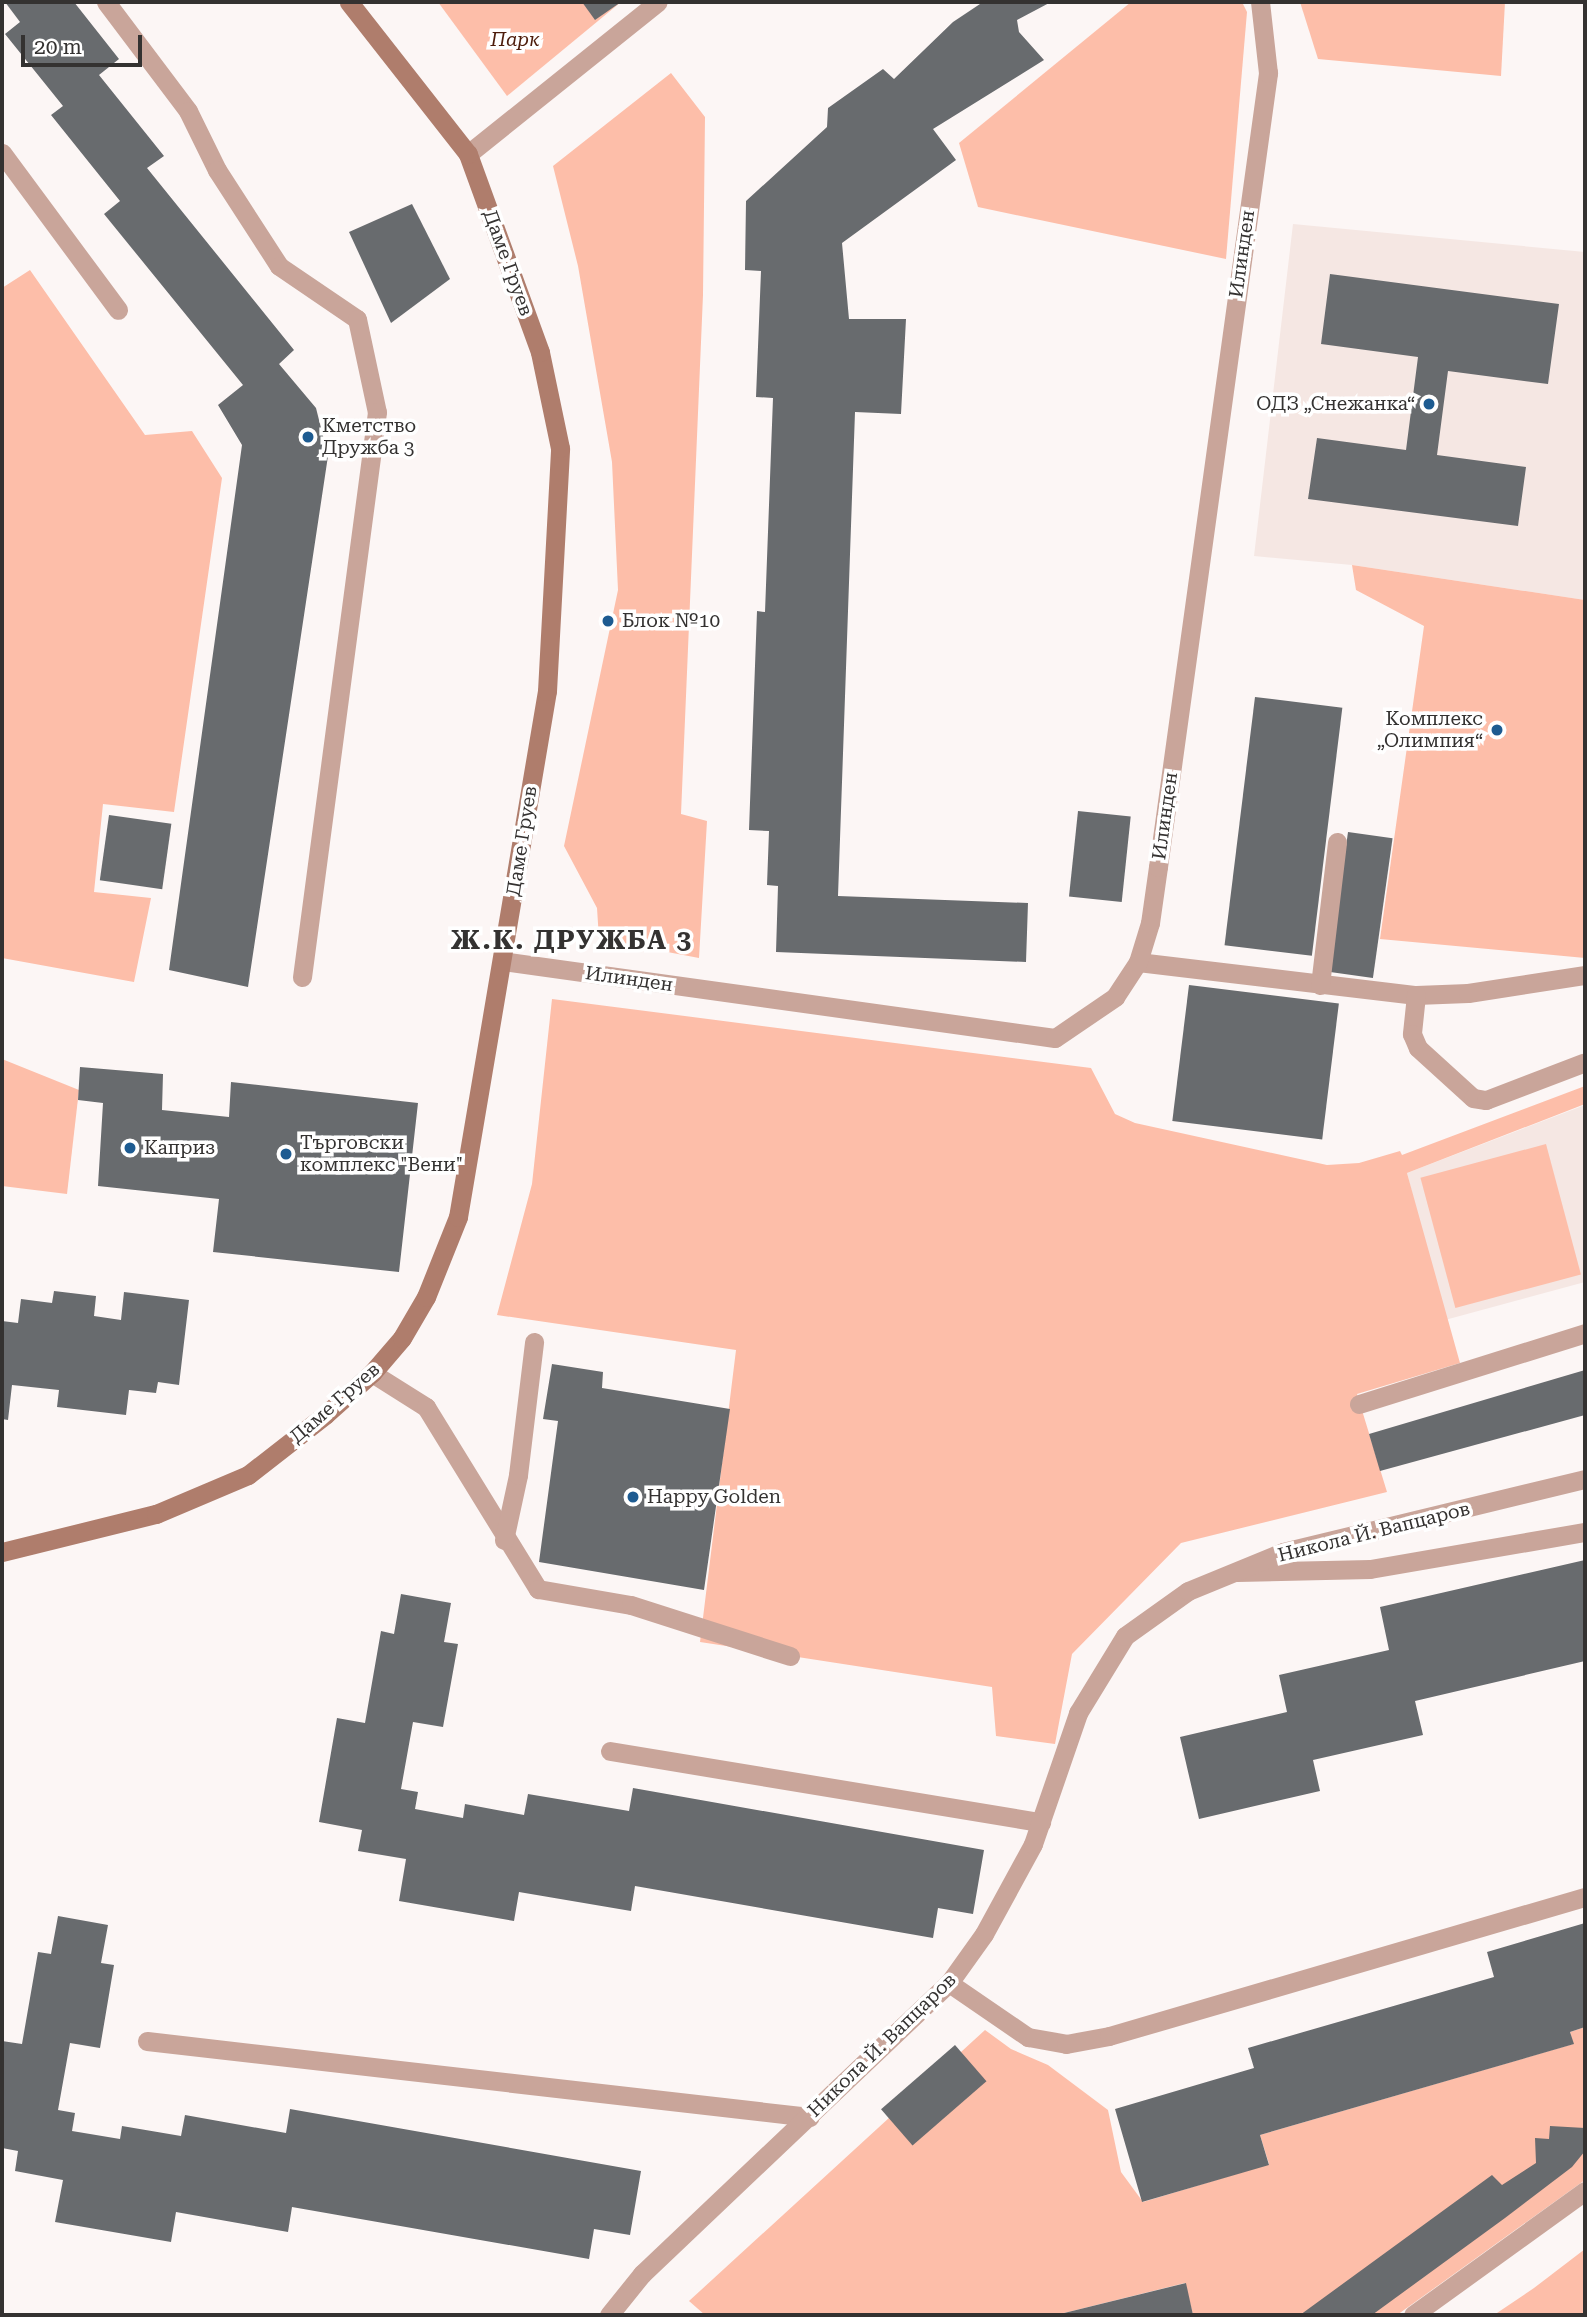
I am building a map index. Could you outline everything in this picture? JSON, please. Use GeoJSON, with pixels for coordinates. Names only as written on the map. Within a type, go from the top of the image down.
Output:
{"type":"FeatureCollection","features":[{"type":"Feature","properties":{"kind":"main road","name":"Даме Груев"},"geometry":{"type":"LineString","coordinates":[[2,1552],[156,1514],[248,1475],[372,1373],[402,1338],[426,1297],[458,1217],[547,691],[560,448],[540,352],[468,154],[349,2]]}},
{"type":"Feature","properties":{"kind":"street"},"geometry":{"type":"LineString","coordinates":[[106,2],[188,111],[217,170],[279,266],[357,319],[377,412],[302,977]]}},
{"type":"Feature","properties":{"kind":"street"},"geometry":{"type":"LineString","coordinates":[[468,154],[659,2]]}},
{"type":"Feature","properties":{"kind":"street","name":"Илинден"},"geometry":{"type":"LineString","coordinates":[[502,961],[1055,1038],[1115,997],[1138,962],[1154,901],[1268,74],[1260,2]]}},
{"type":"Feature","properties":{"kind":"street"},"geometry":{"type":"LineString","coordinates":[[2,153],[118,310]]}},
{"type":"Feature","properties":{"kind":"street"},"geometry":{"type":"LineString","coordinates":[[1321,985],[1337,842]]}},
{"type":"Feature","properties":{"kind":"street"},"geometry":{"type":"LineString","coordinates":[[1138,962],[1416,995],[1468,993],[1584,975]]}},
{"type":"Feature","properties":{"kind":"street"},"geometry":{"type":"LineString","coordinates":[[1416,995],[1412,1034],[1418,1048],[1473,1098],[1486,1100],[1583,1063]]}},
{"type":"Feature","properties":{"kind":"street"},"geometry":{"type":"LineString","coordinates":[[1359,1404],[1585,1334]]}},
{"type":"Feature","properties":{"kind":"street"},"geometry":{"type":"LineString","coordinates":[[504,1540],[518,1475],[534,1342]]}},
{"type":"Feature","properties":{"kind":"street"},"geometry":{"type":"LineString","coordinates":[[372,1373],[426,1407],[504,1540],[538,1589],[631,1605],[790,1656]]}},
{"type":"Feature","properties":{"kind":"street","name":"Никола Й. Вапцаров"},"geometry":{"type":"LineString","coordinates":[[609,2315],[642,2274],[949,1983],[984,1934],[1041,1822],[1083,1703],[1125,1636],[1188,1591],[1283,1552],[1585,1479]]}},
{"type":"Feature","properties":{"kind":"street"},"geometry":{"type":"LineString","coordinates":[[1233,1572],[1370,1569],[1585,1532]]}},
{"type":"Feature","properties":{"kind":"street"},"geometry":{"type":"LineString","coordinates":[[610,1751],[1041,1822]]}},
{"type":"Feature","properties":{"kind":"street"},"geometry":{"type":"LineString","coordinates":[[949,1983],[1028,2036],[1066,2044],[1109,2036],[1585,1896]]}},
{"type":"Feature","properties":{"kind":"street"},"geometry":{"type":"LineString","coordinates":[[147,2041],[810,2117]]}},
{"type":"Feature","properties":{"kind":"street"},"geometry":{"type":"LineString","coordinates":[[1413,2315],[1585,2191]]}},
{"type":"Feature","properties":{"kind":"shaded area","name":"ОДЗ „Снежанка“"},"geometry":{"type":"Polygon","coordinates":[[[1293,224],[1585,252],[1585,600],[1352,565],[1254,556],[1293,224]]]}},
{"type":"Feature","properties":{"kind":"shaded area"},"geometry":{"type":"Polygon","coordinates":[[[1585,1105],[1585,1282],[1445,1320],[1407,1173],[1585,1105]]]}},
{"type":"Feature","properties":{"kind":"green space","name":"Парк"},"geometry":{"type":"Polygon","coordinates":[[[438,2],[621,2],[507,96],[438,2]]]}},
{"type":"Feature","properties":{"kind":"green space"},"geometry":{"type":"Polygon","coordinates":[[[1131,2],[1242,2],[1247,12],[1226,259],[978,207],[959,143],[1131,2]]]}},
{"type":"Feature","properties":{"kind":"green space"},"geometry":{"type":"Polygon","coordinates":[[[1300,2],[1505,2],[1501,76],[1318,59],[1300,2]]]}},
{"type":"Feature","properties":{"kind":"green space"},"geometry":{"type":"Polygon","coordinates":[[[671,73],[705,117],[703,295],[681,814],[707,821],[699,958],[599,939],[597,908],[564,846],[618,590],[612,462],[578,266],[553,166],[671,73]]]}},
{"type":"Feature","properties":{"kind":"green space"},"geometry":{"type":"Polygon","coordinates":[[[30,270],[145,435],[192,431],[222,478],[174,812],[103,804],[94,892],[151,898],[134,982],[2,958],[2,288],[30,270]]]}},
{"type":"Feature","properties":{"kind":"green space","name":"Комплекс „Олимпия“"},"geometry":{"type":"Polygon","coordinates":[[[1352,565],[1585,600],[1585,958],[1380,939],[1424,626],[1356,590],[1352,565]]]}},
{"type":"Feature","properties":{"kind":"green space"},"geometry":{"type":"Polygon","coordinates":[[[552,999],[1091,1068],[1115,1114],[1135,1123],[1327,1165],[1359,1163],[1400,1151],[1402,1155],[1585,1086],[1585,1104],[1407,1173],[1460,1363],[1357,1394],[1387,1492],[1181,1543],[1072,1654],[1055,1744],[996,1736],[992,1687],[700,1642],[736,1350],[497,1315],[532,1184],[552,999]]]}},
{"type":"Feature","properties":{"kind":"green space"},"geometry":{"type":"Polygon","coordinates":[[[2,1059],[79,1090],[67,1194],[2,1186],[2,1059]]]}},
{"type":"Feature","properties":{"kind":"green space"},"geometry":{"type":"Polygon","coordinates":[[[1546,1144],[1581,1274],[1455,1308],[1420,1178],[1546,1144]]]}},
{"type":"Feature","properties":{"kind":"green space"},"geometry":{"type":"Polygon","coordinates":[[[1585,2027],[1585,2180],[1397,2315],[1193,2315],[1185,2283],[1056,2315],[705,2315],[689,2301],[985,2030],[1011,2049],[1048,2065],[1108,2110],[1121,2172],[1143,2202],[1269,2164],[1260,2135],[1573,2044],[1570,2032],[1585,2027]]]}},
{"type":"Feature","properties":{"kind":"green space"},"geometry":{"type":"Polygon","coordinates":[[[1585,2249],[1585,2315],[1494,2315],[1534,2288],[1585,2249]]]}},
{"type":"Feature","properties":{"kind":"building"},"geometry":{"type":"Polygon","coordinates":[[[5,2],[74,2],[119,59],[99,75],[164,156],[147,168],[294,350],[279,364],[316,408],[328,456],[248,987],[169,970],[242,445],[218,405],[243,385],[104,214],[120,201],[51,115],[63,106],[5,34],[20,22],[5,2]]]}},
{"type":"Feature","properties":{"kind":"building"},"geometry":{"type":"Polygon","coordinates":[[[582,2],[621,2],[595,20],[582,2]]]}},
{"type":"Feature","properties":{"kind":"building"},"geometry":{"type":"Polygon","coordinates":[[[983,2],[1051,2],[1017,20],[1019,32],[1044,60],[933,129],[956,160],[842,243],[849,319],[906,319],[901,414],[855,412],[838,896],[1028,903],[1026,962],[776,952],[778,886],[767,885],[769,831],[749,830],[757,611],[765,612],[773,398],[756,397],[761,271],[745,270],[746,201],[827,127],[828,108],[883,69],[894,79],[953,22],[983,2]]]}},
{"type":"Feature","properties":{"kind":"building"},"geometry":{"type":"Polygon","coordinates":[[[412,204],[450,279],[391,323],[349,232],[412,204]]]}},
{"type":"Feature","properties":{"kind":"building"},"geometry":{"type":"Polygon","coordinates":[[[1330,274],[1559,304],[1548,384],[1448,371],[1437,455],[1526,467],[1518,526],[1308,499],[1317,438],[1406,450],[1418,357],[1321,344],[1330,274]]]}},
{"type":"Feature","properties":{"kind":"building"},"geometry":{"type":"Polygon","coordinates":[[[1255,697],[1342,708],[1312,956],[1225,945],[1255,697]]]}},
{"type":"Feature","properties":{"kind":"building"},"geometry":{"type":"Polygon","coordinates":[[[1078,811],[1131,817],[1122,902],[1069,897],[1078,811]]]}},
{"type":"Feature","properties":{"kind":"building"},"geometry":{"type":"Polygon","coordinates":[[[109,815],[171,824],[162,889],[100,880],[109,815]]]}},
{"type":"Feature","properties":{"kind":"building"},"geometry":{"type":"Polygon","coordinates":[[[1348,832],[1393,838],[1373,978],[1328,972],[1348,832]]]}},
{"type":"Feature","properties":{"kind":"building"},"geometry":{"type":"Polygon","coordinates":[[[1189,985],[1339,1003],[1322,1139],[1172,1121],[1189,985]]]}},
{"type":"Feature","properties":{"kind":"building","name":"Търговски комплекс \"Вени\""},"geometry":{"type":"Polygon","coordinates":[[[80,1067],[163,1074],[162,1110],[229,1117],[231,1082],[418,1103],[399,1272],[213,1252],[219,1199],[98,1186],[103,1103],[78,1100],[80,1067]]]}},
{"type":"Feature","properties":{"kind":"building"},"geometry":{"type":"Polygon","coordinates":[[[54,1291],[96,1296],[94,1316],[121,1320],[124,1292],[189,1300],[179,1385],[158,1382],[156,1393],[129,1390],[126,1415],[57,1407],[59,1390],[12,1385],[8,1420],[2,1419],[2,1321],[18,1323],[21,1299],[52,1303],[54,1291]]]}},
{"type":"Feature","properties":{"kind":"building","name":"Happy Golden"},"geometry":{"type":"Polygon","coordinates":[[[552,1364],[603,1372],[602,1388],[730,1409],[704,1590],[539,1562],[558,1421],[543,1419],[552,1364]]]}},
{"type":"Feature","properties":{"kind":"building"},"geometry":{"type":"Polygon","coordinates":[[[1585,1370],[1585,1415],[1380,1471],[1369,1434],[1585,1370]]]}},
{"type":"Feature","properties":{"kind":"building"},"geometry":{"type":"Polygon","coordinates":[[[1585,1560],[1585,1661],[1415,1701],[1423,1735],[1313,1760],[1320,1791],[1199,1819],[1180,1737],[1287,1712],[1279,1675],[1389,1650],[1380,1607],[1585,1560]]]}},
{"type":"Feature","properties":{"kind":"building"},"geometry":{"type":"Polygon","coordinates":[[[401,1594],[451,1603],[444,1642],[458,1644],[443,1727],[413,1722],[401,1789],[418,1792],[415,1809],[463,1818],[465,1804],[524,1815],[528,1794],[629,1811],[633,1788],[984,1850],[973,1914],[938,1908],[933,1938],[635,1886],[631,1911],[519,1892],[514,1921],[399,1901],[406,1859],[358,1851],[362,1830],[319,1822],[337,1718],[365,1723],[381,1631],[394,1634],[401,1594]]]}},
{"type":"Feature","properties":{"kind":"building"},"geometry":{"type":"Polygon","coordinates":[[[58,1916],[108,1925],[101,1963],[114,1965],[100,2048],[70,2043],[58,2110],[75,2113],[72,2131],[120,2139],[122,2126],[181,2136],[185,2115],[286,2133],[290,2109],[641,2171],[630,2235],[594,2229],[589,2259],[292,2207],[288,2232],[176,2212],[171,2242],[55,2222],[63,2180],[15,2171],[18,2151],[2,2148],[2,2041],[22,2044],[38,1952],[51,1954],[58,1916]]]}},
{"type":"Feature","properties":{"kind":"building"},"geometry":{"type":"Polygon","coordinates":[[[1585,1923],[1585,2027],[1570,2032],[1574,2044],[1260,2135],[1269,2165],[1142,2202],[1115,2109],[1254,2068],[1248,2048],[1494,1977],[1487,1952],[1585,1923]]]}},
{"type":"Feature","properties":{"kind":"building"},"geometry":{"type":"Polygon","coordinates":[[[955,2045],[986,2081],[913,2146],[881,2109],[955,2045]]]}},
{"type":"Feature","properties":{"kind":"building"},"geometry":{"type":"Polygon","coordinates":[[[1550,2126],[1585,2128],[1585,2151],[1572,2167],[1505,2218],[1372,2315],[1300,2315],[1492,2175],[1502,2185],[1536,2163],[1535,2138],[1549,2139],[1550,2126]]]}},
{"type":"Feature","properties":{"kind":"building"},"geometry":{"type":"Polygon","coordinates":[[[1186,2283],[1193,2315],[1060,2315],[1060,2314],[1186,2283]]]}},
{"type":"Feature","properties":{"kind":"place","name":"ОДЗ „Снежанка“"},"geometry":{"type":"Point","coordinates":[1429,404]}},
{"type":"Feature","properties":{"kind":"place","name":"Кметство Дружба 3"},"geometry":{"type":"Point","coordinates":[308,437]}},
{"type":"Feature","properties":{"kind":"place","name":"Блок №10"},"geometry":{"type":"Point","coordinates":[608,621]}},
{"type":"Feature","properties":{"kind":"place","name":"Комплекс „Олимпия“"},"geometry":{"type":"Point","coordinates":[1497,730]}},
{"type":"Feature","properties":{"kind":"place","name":"Каприз"},"geometry":{"type":"Point","coordinates":[130,1148]}},
{"type":"Feature","properties":{"kind":"place","name":"Търговски комплекс \"Вени\""},"geometry":{"type":"Point","coordinates":[286,1154]}},
{"type":"Feature","properties":{"kind":"place","name":"Happy Golden"},"geometry":{"type":"Point","coordinates":[633,1497]}},
{"type":"Feature","properties":{"kind":"district","name":"Ж.К. ДРУЖБА 3"},"geometry":{"type":"Point","coordinates":[572,941]}}]}
